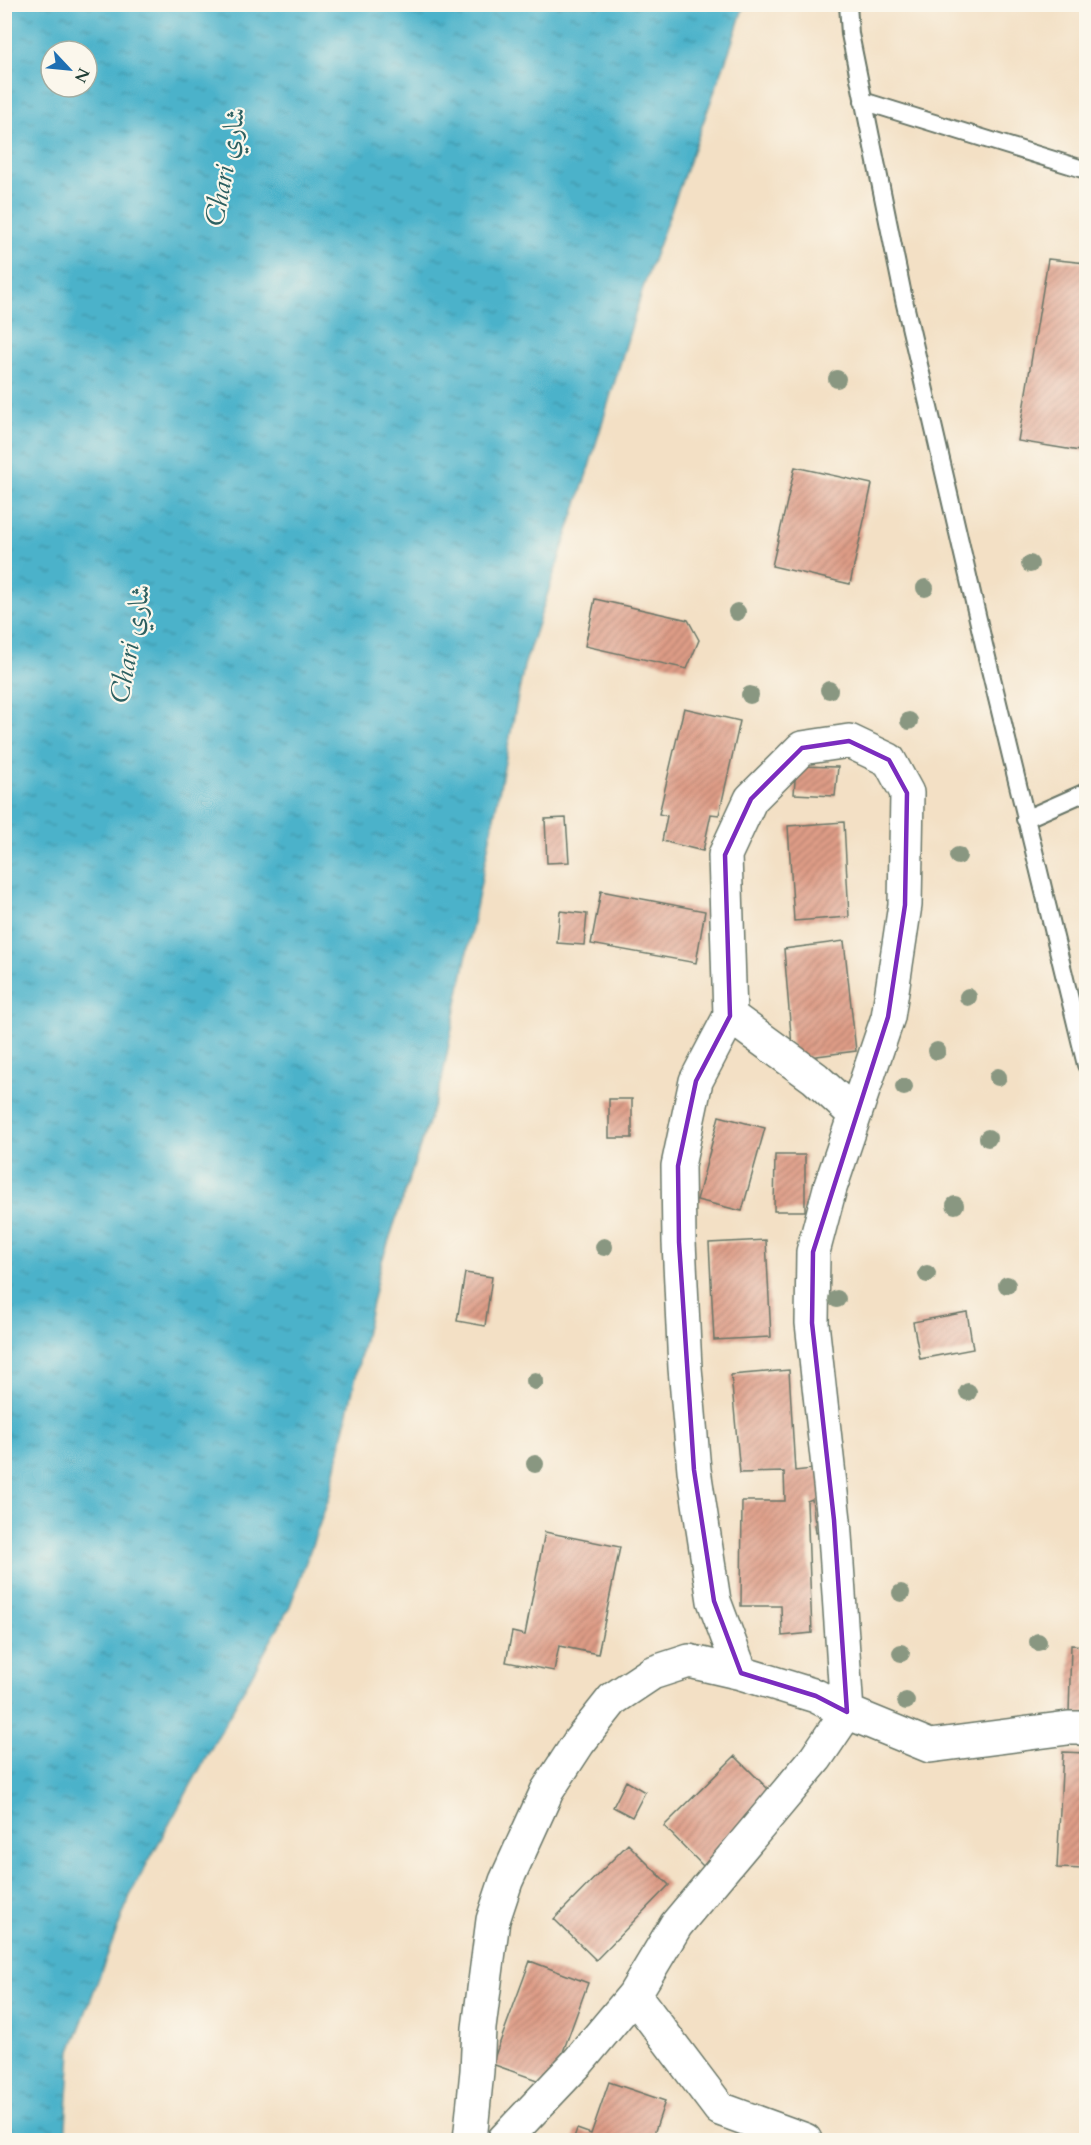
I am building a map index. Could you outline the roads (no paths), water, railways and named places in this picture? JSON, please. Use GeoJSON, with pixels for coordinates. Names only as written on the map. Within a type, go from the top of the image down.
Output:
{"type":"FeatureCollection","features":[{"type":"Feature","properties":{"kind":"street"},"geometry":{"type":"LineString","coordinates":[[504,2140],[578,2062],[634,1995],[676,1925],[816,1758],[847,1712],[835,1531],[812,1323],[813,1252],[830,1188],[888,1017],[905,905],[907,793],[888,760],[849,741],[802,748],[751,799],[724,855],[730,1016],[696,1081],[678,1166],[685,1368],[694,1470],[714,1601],[741,1673]]}},
{"type":"Feature","properties":{"kind":"street"},"geometry":{"type":"LineString","coordinates":[[730,1016],[815,1078],[854,1114]]}},
{"type":"Feature","properties":{"kind":"street"},"geometry":{"type":"LineString","coordinates":[[471,2140],[479,2028],[493,1920],[506,1881],[547,1791],[579,1742],[613,1699],[652,1673],[689,1661],[741,1673],[816,1696],[847,1712],[930,1746],[1068,1728],[1086,1728]]}},
{"type":"Feature","properties":{"kind":"street"},"geometry":{"type":"LineString","coordinates":[[634,1995],[720,2109],[805,2140]]}},
{"type":"Feature","properties":{"kind":"lane"},"geometry":{"type":"LineString","coordinates":[[848,4],[850,34],[906,312],[1025,819],[1086,1065]]}},
{"type":"Feature","properties":{"kind":"lane"},"geometry":{"type":"LineString","coordinates":[[863,101],[1086,170]]}},
{"type":"Feature","properties":{"kind":"lane"},"geometry":{"type":"LineString","coordinates":[[1025,819],[1086,792]]}},
{"type":"Feature","properties":{"kind":"water","name":"Chari شاري"},"geometry":{"type":"Polygon","coordinates":[[[5,4],[744,5],[644,285],[588,470],[524,666],[441,1084],[380,1267],[329,1498],[290,1606],[131,1893],[71,2051],[65,2140],[4,2140],[5,4]]]}}]}
